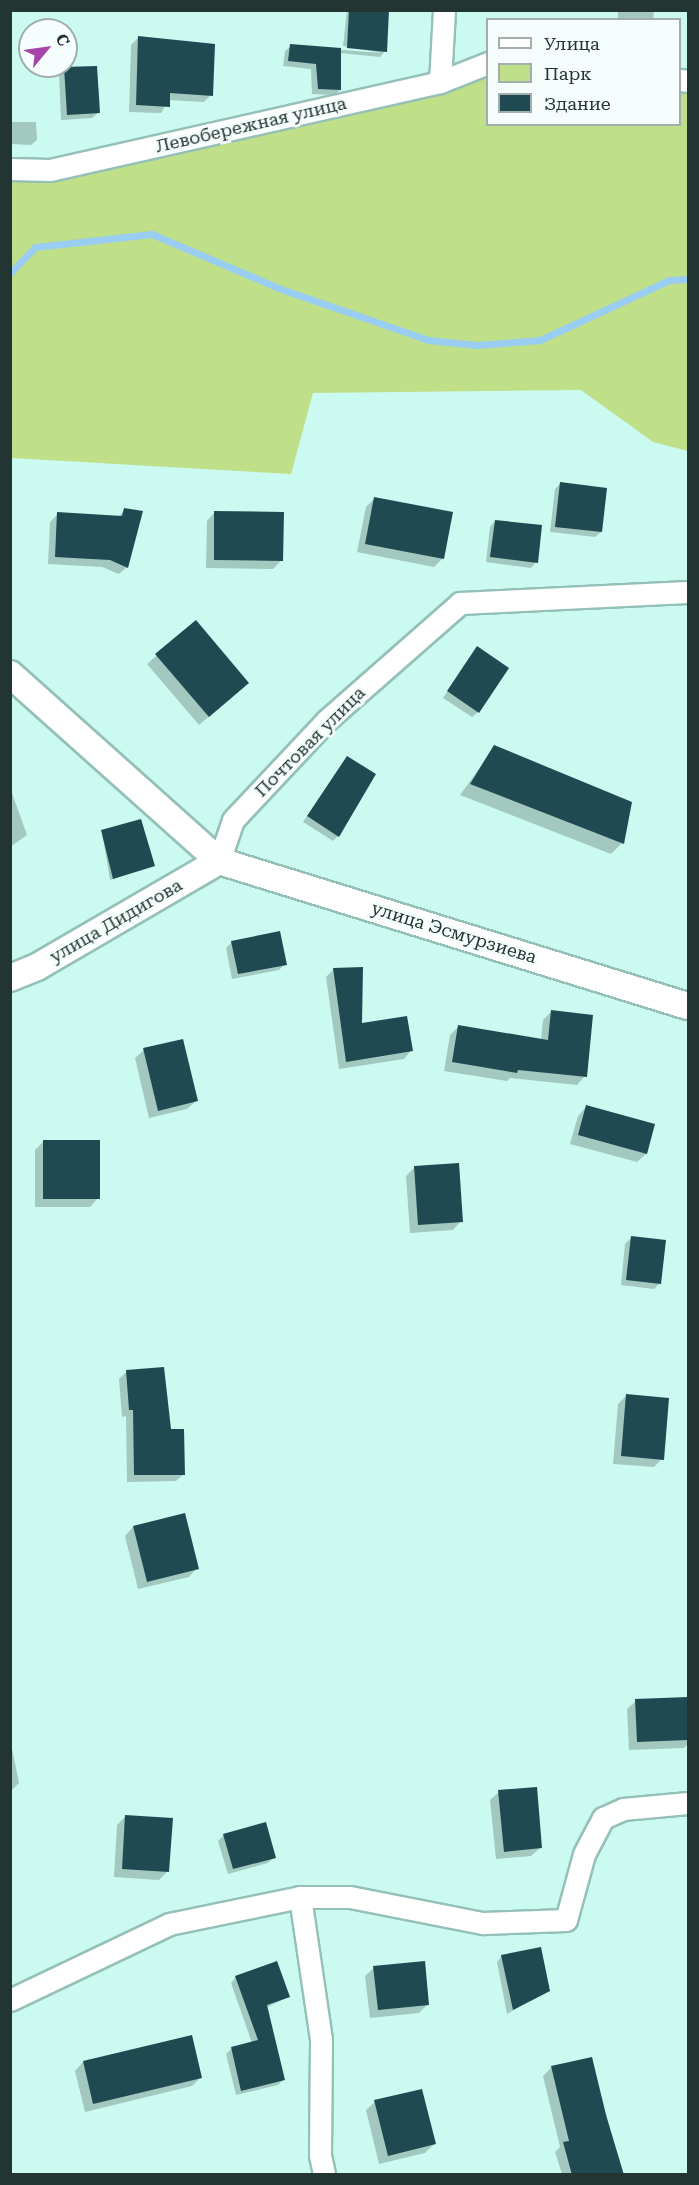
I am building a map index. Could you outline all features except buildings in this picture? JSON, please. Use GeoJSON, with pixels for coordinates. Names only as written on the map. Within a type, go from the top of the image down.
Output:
{"type":"FeatureCollection","features":[{"type":"Feature","properties":{"kind":"street"},"geometry":{"type":"LineString","coordinates":[[440,82],[444,10]]}},
{"type":"Feature","properties":{"kind":"street","name":"Левобережная улица"},"geometry":{"type":"LineString","coordinates":[[10,169],[50,170],[440,82],[486,64]]}},
{"type":"Feature","properties":{"kind":"street","name":"Почтовая улица"},"geometry":{"type":"LineString","coordinates":[[219,861],[233,820],[327,720],[460,603],[687,592]]}},
{"type":"Feature","properties":{"kind":"street"},"geometry":{"type":"LineString","coordinates":[[10,674],[219,861]]}},
{"type":"Feature","properties":{"kind":"street","name":"улица Дидигова"},"geometry":{"type":"LineString","coordinates":[[10,978],[37,967],[219,861]]}},
{"type":"Feature","properties":{"kind":"street","name":"улица Эсмурзиева"},"geometry":{"type":"LineString","coordinates":[[219,861],[688,1006]]}},
{"type":"Feature","properties":{"kind":"street"},"geometry":{"type":"LineString","coordinates":[[10,2000],[169,1924],[300,1897],[350,1897],[483,1923],[566,1920],[584,1854],[603,1818],[623,1809],[688,1803]]}},
{"type":"Feature","properties":{"kind":"street"},"geometry":{"type":"LineString","coordinates":[[300,1897],[321,2040],[320,2155],[324,2175]]}},
{"type":"Feature","properties":{"kind":"green space"},"geometry":{"type":"Polygon","coordinates":[[[486,63],[486,126],[681,126],[681,80],[688,81],[688,451],[653,442],[581,390],[313,393],[291,474],[11,458],[10,169],[486,63]]]}},
{"type":"Feature","properties":{"kind":"waterway"},"geometry":{"type":"LineString","coordinates":[[10,273],[35,247],[152,234],[281,289],[428,340],[477,345],[540,340],[669,280],[688,279]]}}]}
